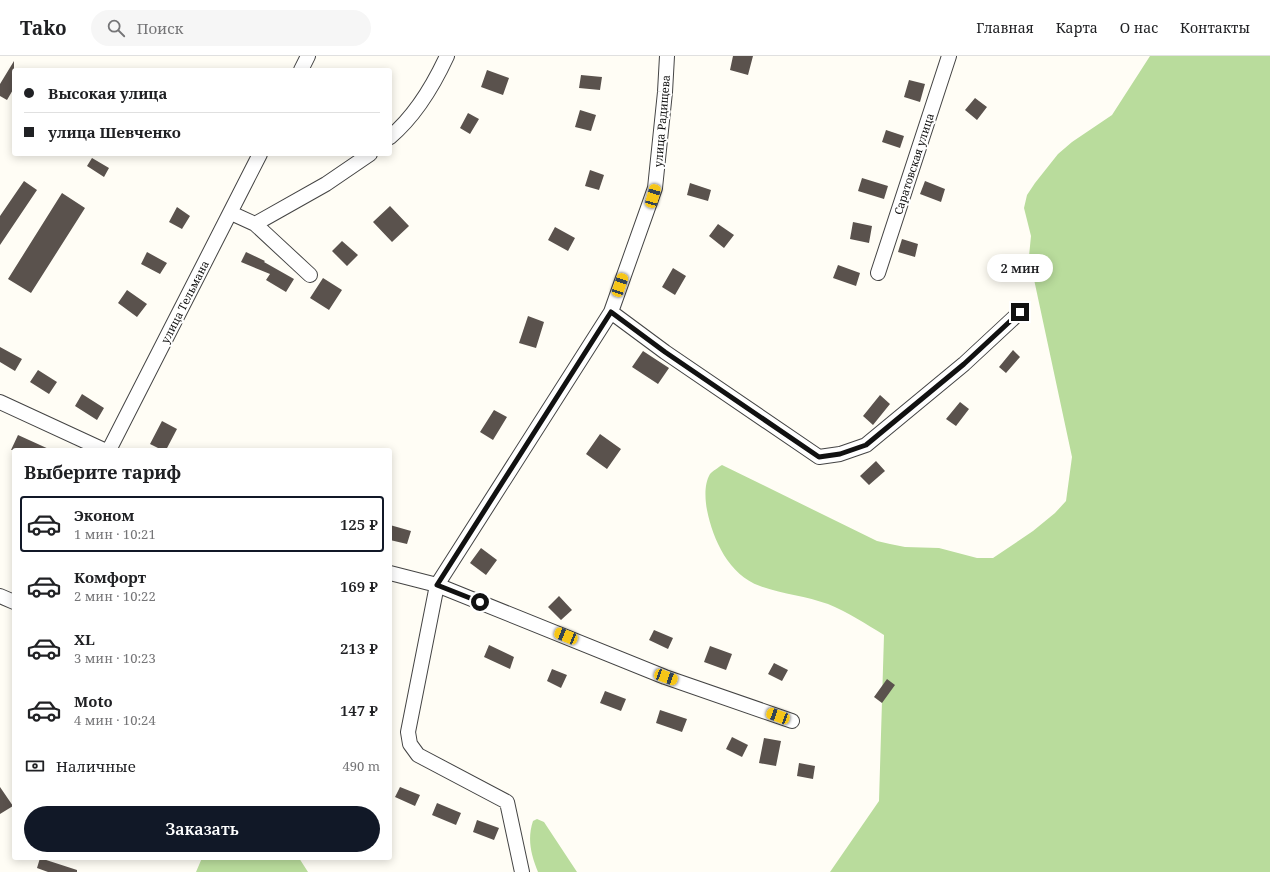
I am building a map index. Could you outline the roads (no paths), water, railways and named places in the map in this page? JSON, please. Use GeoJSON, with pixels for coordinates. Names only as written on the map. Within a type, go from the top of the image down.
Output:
{"type":"FeatureCollection","features":[{"type":"Feature","properties":{"kind":"street"},"geometry":{"type":"LineString","coordinates":[[302,68],[308,56]]}},
{"type":"Feature","properties":{"kind":"street"},"geometry":{"type":"LineString","coordinates":[[392,135],[400,129],[436,79],[447,56]]}},
{"type":"Feature","properties":{"kind":"street","name":"улица Радищева"},"geometry":{"type":"LineString","coordinates":[[437,585],[611,312],[655,188],[665,92],[667,56]]}},
{"type":"Feature","properties":{"kind":"street","name":"Саратовская улица"},"geometry":{"type":"LineString","coordinates":[[878,273],[949,56]]}},
{"type":"Feature","properties":{"kind":"street","name":"улица Тельмана"},"geometry":{"type":"LineString","coordinates":[[110,448],[259,156]]}},
{"type":"Feature","properties":{"kind":"street"},"geometry":{"type":"LineString","coordinates":[[255,224],[326,184],[367,156]]}},
{"type":"Feature","properties":{"kind":"street"},"geometry":{"type":"LineString","coordinates":[[231,213],[255,224],[310,275]]}},
{"type":"Feature","properties":{"kind":"street"},"geometry":{"type":"LineString","coordinates":[[611,312],[665,352],[819,457],[840,454],[866,445],[964,364],[1020,312]]}},
{"type":"Feature","properties":{"kind":"street"},"geometry":{"type":"LineString","coordinates":[[0,402],[100,448]]}},
{"type":"Feature","properties":{"kind":"street"},"geometry":{"type":"LineString","coordinates":[[392,574],[437,585],[666,677],[792,721]]}},
{"type":"Feature","properties":{"kind":"street"},"geometry":{"type":"LineString","coordinates":[[437,585],[408,732],[410,744],[418,755],[507,802],[522,872]]}},
{"type":"Feature","properties":{"kind":"street"},"geometry":{"type":"LineString","coordinates":[[0,596],[12,601]]}}]}
